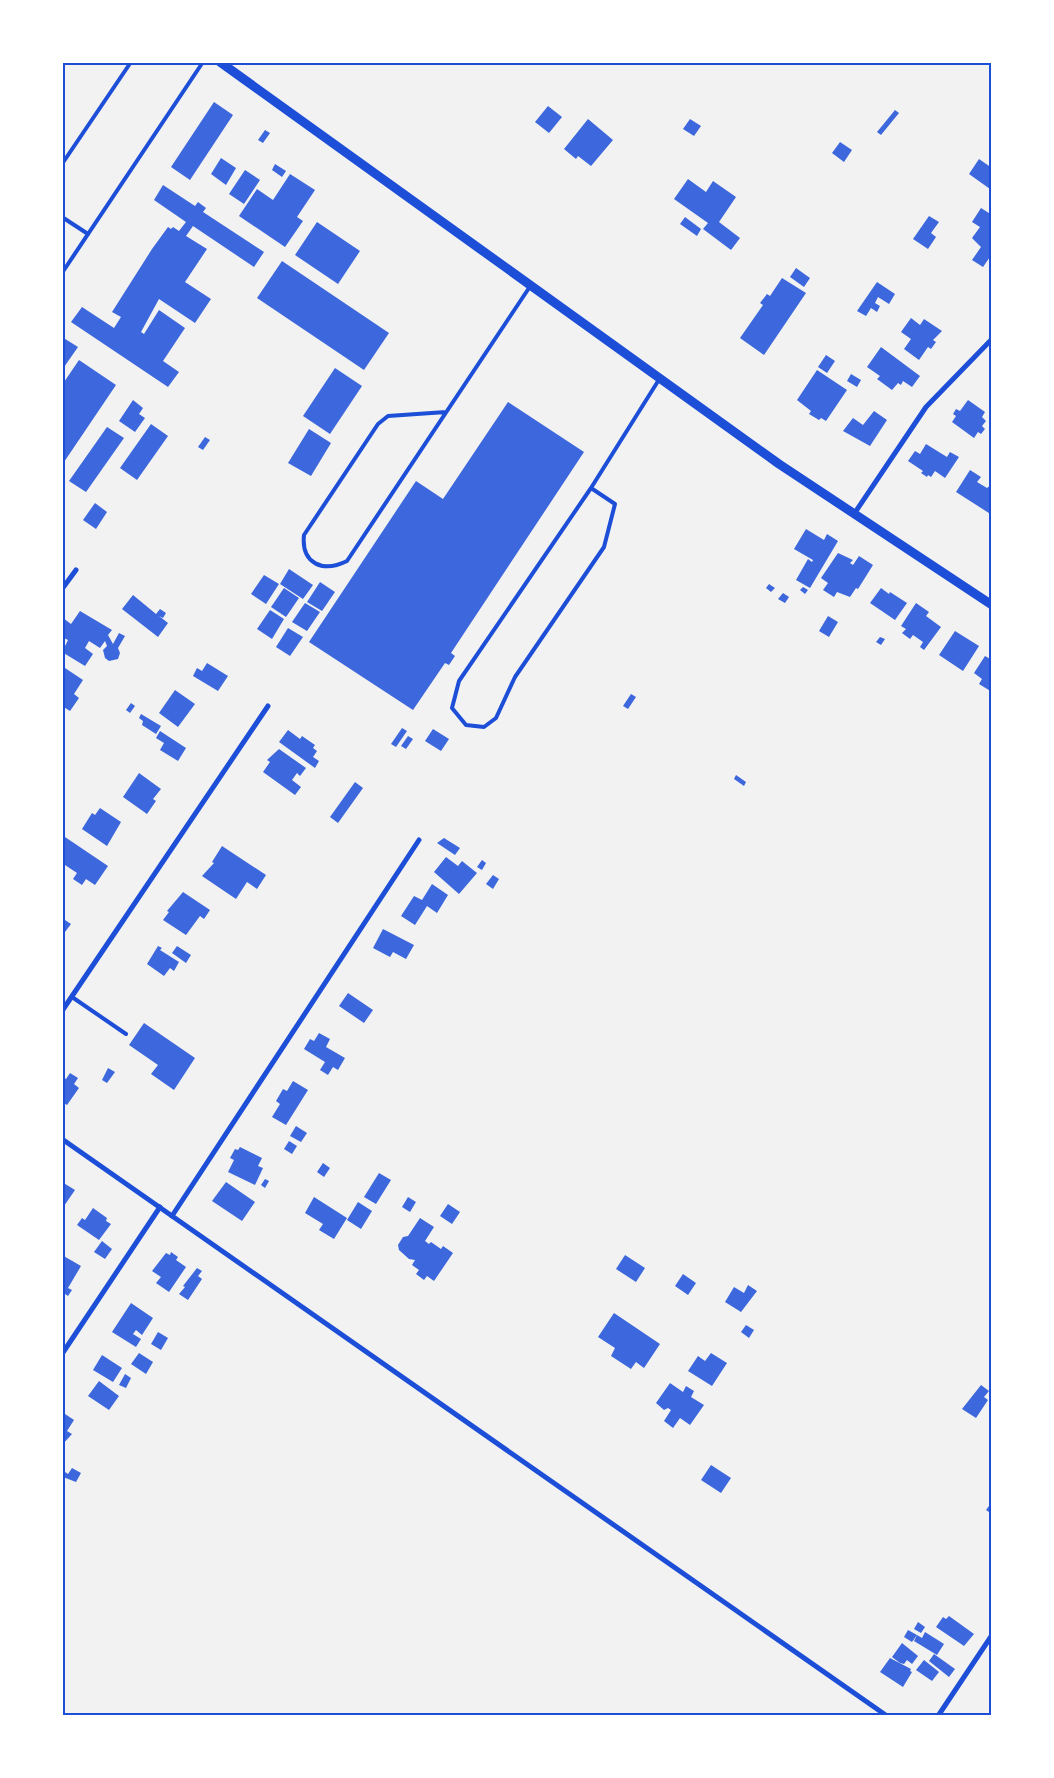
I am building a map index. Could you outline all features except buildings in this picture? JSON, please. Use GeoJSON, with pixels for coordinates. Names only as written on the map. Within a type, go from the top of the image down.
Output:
{"type":"FeatureCollection","features":[{"type":"Feature","properties":{"kind":"street"},"geometry":{"type":"LineString","coordinates":[[220,62],[779,464],[992,605]]}},
{"type":"Feature","properties":{"kind":"street"},"geometry":{"type":"LineString","coordinates":[[854,514],[926,407],[992,338]]}},
{"type":"Feature","properties":{"kind":"street"},"geometry":{"type":"LineString","coordinates":[[62,589],[76,570]]}},
{"type":"Feature","properties":{"kind":"street"},"geometry":{"type":"LineString","coordinates":[[62,1011],[268,706]]}},
{"type":"Feature","properties":{"kind":"street"},"geometry":{"type":"LineString","coordinates":[[172,1216],[419,840]]}},
{"type":"Feature","properties":{"kind":"street"},"geometry":{"type":"LineString","coordinates":[[62,1139],[887,1716]]}},
{"type":"Feature","properties":{"kind":"street"},"geometry":{"type":"LineString","coordinates":[[62,1354],[160,1207]]}},
{"type":"Feature","properties":{"kind":"street"},"geometry":{"type":"LineString","coordinates":[[938,1716],[992,1635]]}},
{"type":"Feature","properties":{"kind":"lane"},"geometry":{"type":"LineString","coordinates":[[62,164],[131,62]]}},
{"type":"Feature","properties":{"kind":"lane"},"geometry":{"type":"LineString","coordinates":[[62,273],[203,62]]}},
{"type":"Feature","properties":{"kind":"lane"},"geometry":{"type":"LineString","coordinates":[[62,217],[88,234]]}},
{"type":"Feature","properties":{"kind":"lane"},"geometry":{"type":"LineString","coordinates":[[446,412],[388,416],[378,424],[304,535],[303,546],[306,555],[323,567],[335,567],[347,561],[531,285]]}},
{"type":"Feature","properties":{"kind":"lane"},"geometry":{"type":"LineString","coordinates":[[592,488],[614,504],[604,547],[515,677],[496,718],[484,727],[466,725],[452,708],[459,681],[592,488],[660,378]]}},
{"type":"Feature","properties":{"kind":"lane"},"geometry":{"type":"LineString","coordinates":[[72,997],[126,1034]]}}]}
